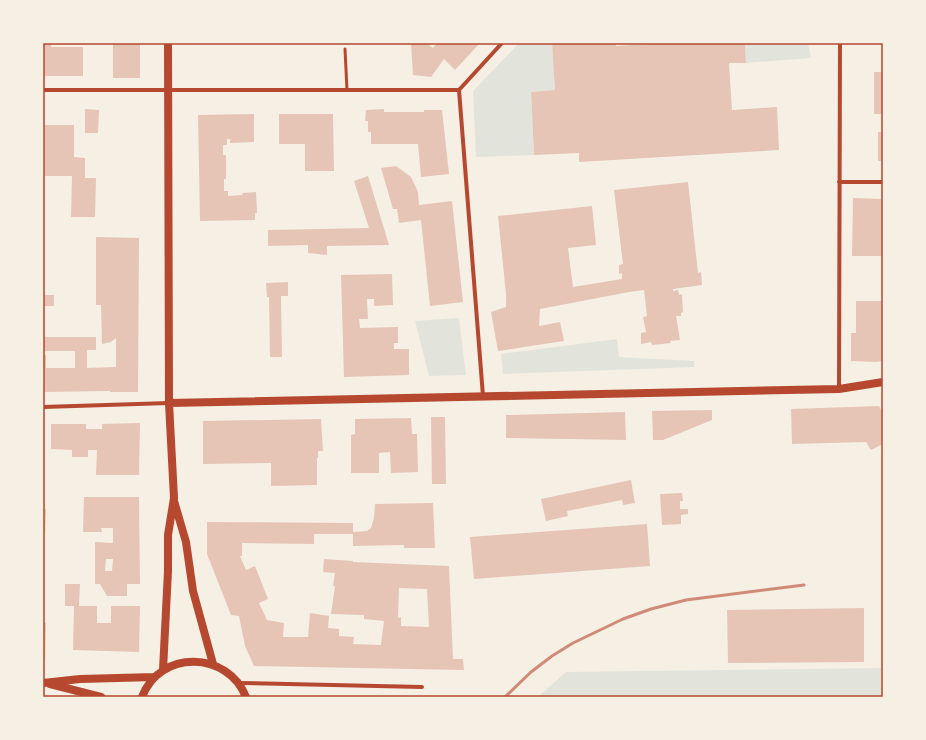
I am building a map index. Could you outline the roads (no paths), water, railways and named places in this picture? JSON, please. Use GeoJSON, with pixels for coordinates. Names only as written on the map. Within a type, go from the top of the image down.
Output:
{"type":"FeatureCollection","features":[{"type":"Feature","properties":{"kind":"main road"},"geometry":{"type":"LineString","coordinates":[[163,670],[168,571],[168,535],[174,498],[169,403],[168,43]]}},
{"type":"Feature","properties":{"kind":"main road"},"geometry":{"type":"LineString","coordinates":[[169,403],[839,389],[883,382]]}},
{"type":"Feature","properties":{"kind":"main road"},"geometry":{"type":"LineString","coordinates":[[174,498],[186,542],[193,591],[212,664]]}},
{"type":"Feature","properties":{"kind":"main road"},"geometry":{"type":"LineString","coordinates":[[142,697],[154,677],[163,670],[178,663],[196,661],[212,664],[227,672],[239,683],[246,697]]}},
{"type":"Feature","properties":{"kind":"main road"},"geometry":{"type":"LineString","coordinates":[[43,683],[80,679],[154,677]]}},
{"type":"Feature","properties":{"kind":"main road"},"geometry":{"type":"LineString","coordinates":[[43,683],[83,695],[101,697]]}},
{"type":"Feature","properties":{"kind":"street"},"geometry":{"type":"LineString","coordinates":[[483,396],[459,90],[502,43]]}},
{"type":"Feature","properties":{"kind":"street"},"geometry":{"type":"LineString","coordinates":[[839,389],[840,43]]}},
{"type":"Feature","properties":{"kind":"street"},"geometry":{"type":"LineString","coordinates":[[43,90],[459,90]]}},
{"type":"Feature","properties":{"kind":"street"},"geometry":{"type":"LineString","coordinates":[[839,182],[883,182]]}},
{"type":"Feature","properties":{"kind":"street"},"geometry":{"type":"LineString","coordinates":[[43,407],[169,403]]}},
{"type":"Feature","properties":{"kind":"street"},"geometry":{"type":"LineString","coordinates":[[239,683],[422,687]]}},
{"type":"Feature","properties":{"kind":"lane"},"geometry":{"type":"LineString","coordinates":[[345,49],[347,90]]}},
{"type":"Feature","properties":{"kind":"railway"},"geometry":{"type":"LineString","coordinates":[[505,697],[531,672],[552,656],[573,643],[623,619],[651,609],[686,600],[804,585]]}}]}
